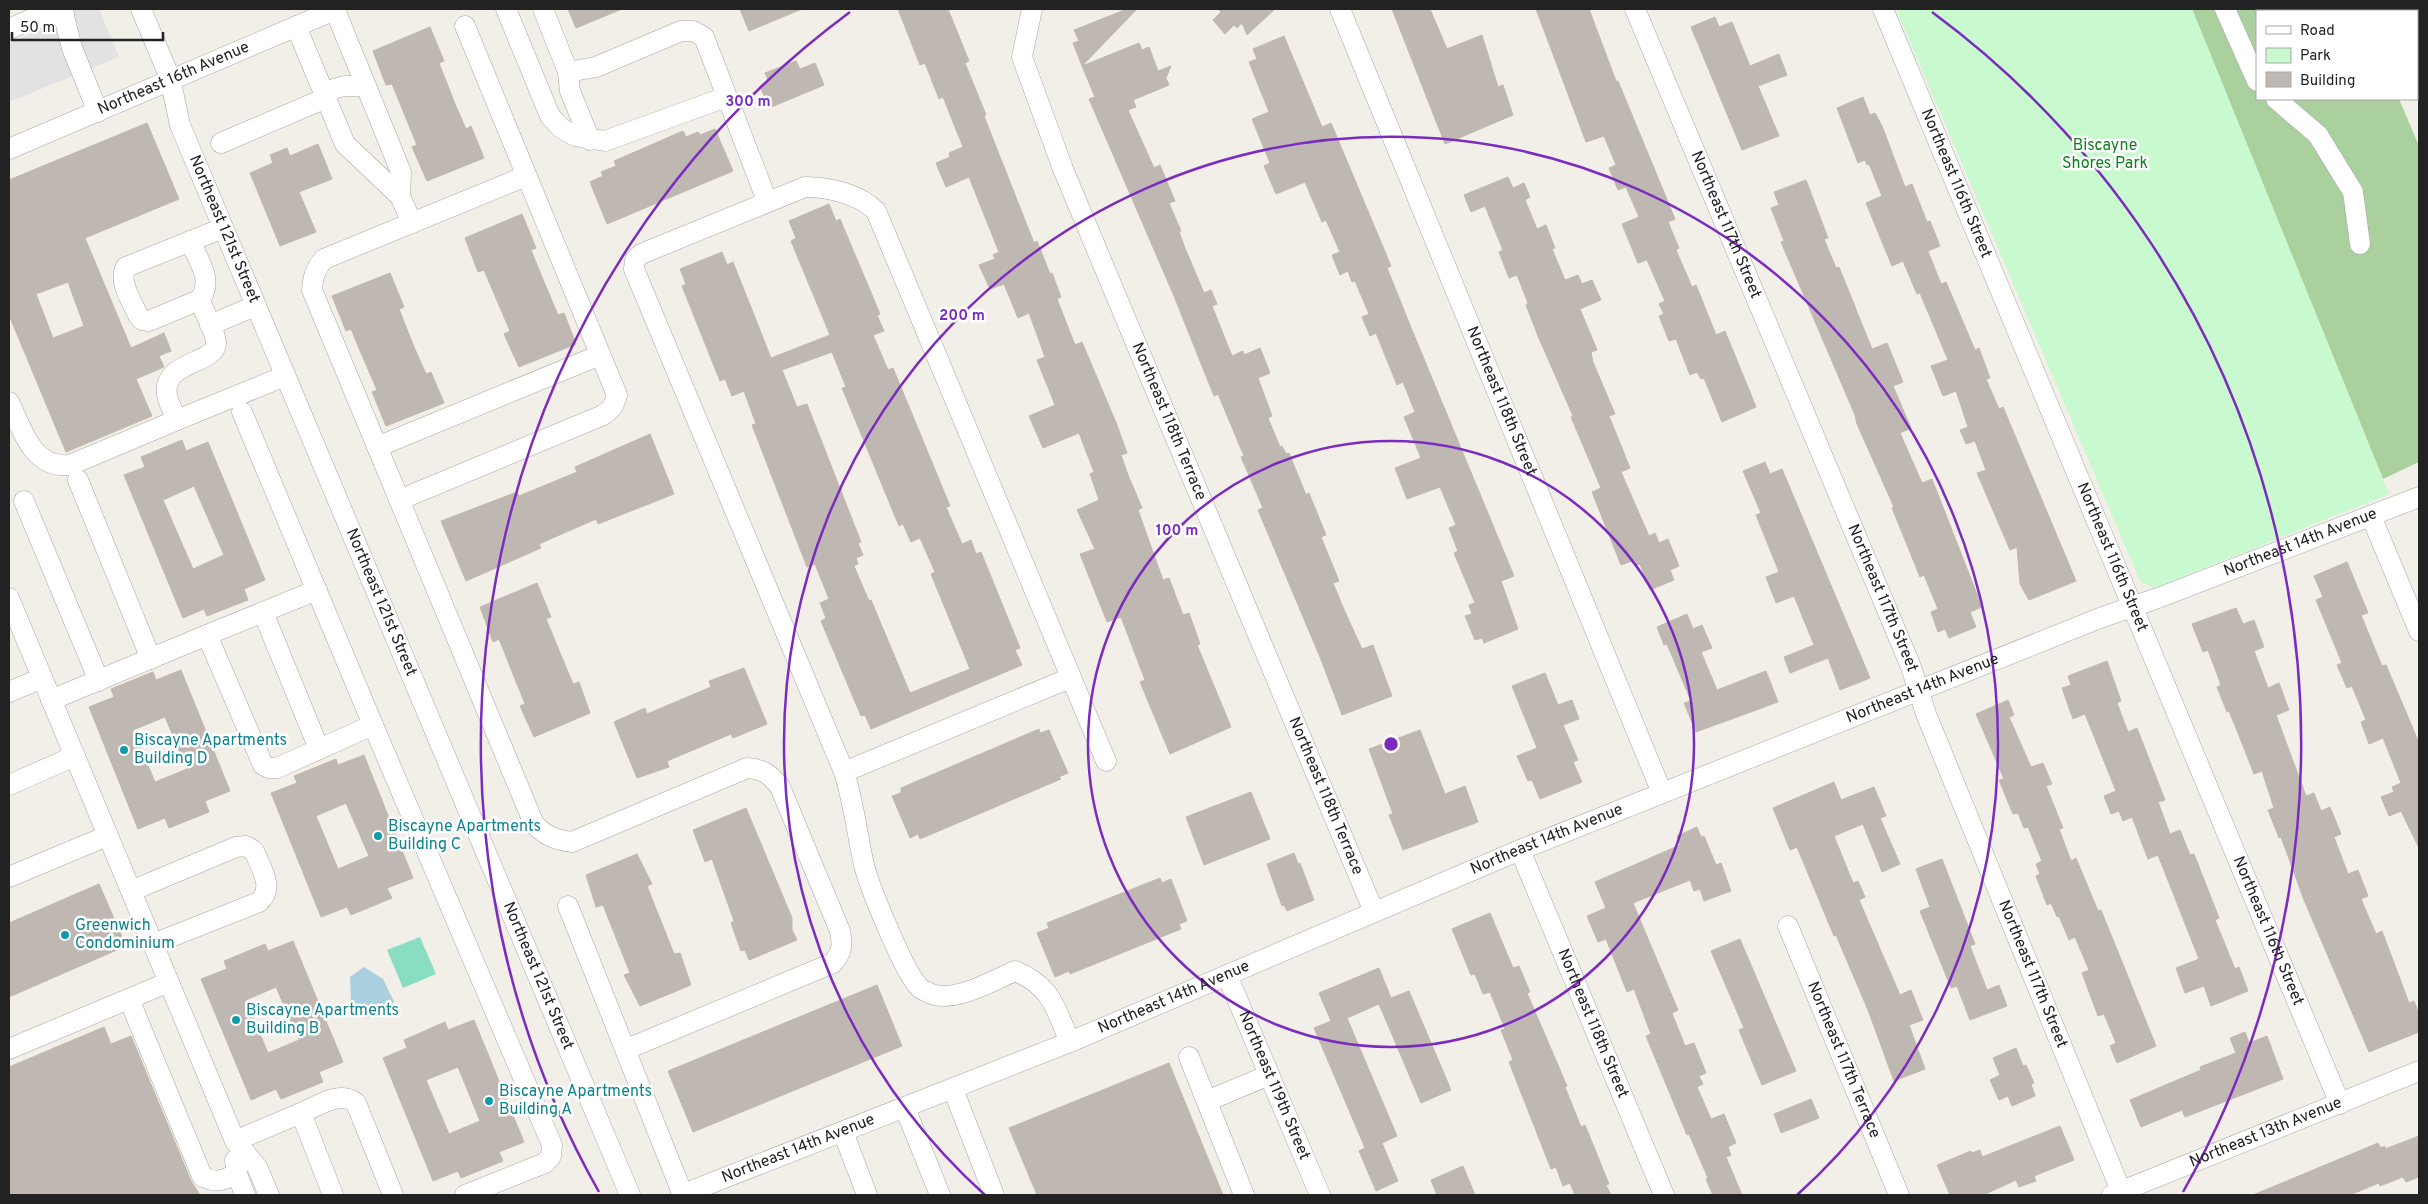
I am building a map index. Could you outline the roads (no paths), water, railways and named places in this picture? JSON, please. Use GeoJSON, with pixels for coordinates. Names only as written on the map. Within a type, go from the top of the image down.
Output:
{"type":"FeatureCollection","features":[{"type":"Feature","properties":{"kind":"street","name":"Northeast 121st Street"},"geometry":{"type":"LineString","coordinates":[[141,9],[170,78],[180,125],[630,1195]]}},
{"type":"Feature","properties":{"kind":"street","name":"Northeast 16th Avenue"},"geometry":{"type":"LineString","coordinates":[[9,149],[98,112],[170,78],[336,9]]}},
{"type":"Feature","properties":{"kind":"street"},"geometry":{"type":"LineString","coordinates":[[336,9],[401,172],[400,196]]}},
{"type":"Feature","properties":{"kind":"street"},"geometry":{"type":"LineString","coordinates":[[506,9],[550,116],[561,128],[590,140],[605,141],[726,97]]}},
{"type":"Feature","properties":{"kind":"street"},"geometry":{"type":"LineString","coordinates":[[543,9],[568,72],[570,91],[590,140]]}},
{"type":"Feature","properties":{"kind":"street","name":"Northeast 118th Terrace"},"geometry":{"type":"LineString","coordinates":[[1032,9],[1022,57],[1062,169],[1374,912]]}},
{"type":"Feature","properties":{"kind":"street","name":"Northeast 118th Street"},"geometry":{"type":"LineString","coordinates":[[1340,9],[1662,793]]}},
{"type":"Feature","properties":{"kind":"street","name":"Northeast 117th Street"},"geometry":{"type":"LineString","coordinates":[[1635,9],[1908,658],[1918,691],[2117,1193]]}},
{"type":"Feature","properties":{"kind":"street","name":"Northeast 116th Street"},"geometry":{"type":"LineString","coordinates":[[1883,9],[2340,1104]]}},
{"type":"Feature","properties":{"kind":"street"},"geometry":{"type":"LineString","coordinates":[[2225,9],[2256,79]]}},
{"type":"Feature","properties":{"kind":"street"},"geometry":{"type":"LineString","coordinates":[[9,29],[32,19],[63,11],[72,48],[98,112]]}},
{"type":"Feature","properties":{"kind":"street"},"geometry":{"type":"LineString","coordinates":[[296,26],[349,151],[377,172],[400,196],[412,224]]}},
{"type":"Feature","properties":{"kind":"street"},"geometry":{"type":"LineString","coordinates":[[399,500],[609,412],[617,396],[465,26]]}},
{"type":"Feature","properties":{"kind":"street"},"geometry":{"type":"LineString","coordinates":[[568,72],[599,66],[681,31],[693,31],[704,37],[767,201]]}},
{"type":"Feature","properties":{"kind":"street"},"geometry":{"type":"LineString","coordinates":[[527,60],[558,47]]}},
{"type":"Feature","properties":{"kind":"street"},"geometry":{"type":"LineString","coordinates":[[221,143],[326,98],[344,86],[366,86]]}},
{"type":"Feature","properties":{"kind":"street"},"geometry":{"type":"LineString","coordinates":[[2277,100],[2318,136],[2353,192],[2360,244]]}},
{"type":"Feature","properties":{"kind":"street"},"geometry":{"type":"LineString","coordinates":[[526,176],[324,259],[317,267],[313,277],[312,290],[534,824],[545,836],[559,841],[572,842],[747,768],[761,769],[772,777],[780,787],[840,931],[842,943],[840,954],[833,963],[627,1049]]}},
{"type":"Feature","properties":{"kind":"street"},"geometry":{"type":"LineString","coordinates":[[1070,1042],[1052,1000],[1042,986],[1029,977],[1015,971],[959,994],[946,996],[935,995],[919,987],[906,970],[864,867],[851,795],[844,772],[634,269],[635,260],[641,254],[805,187],[822,187],[862,201],[876,211],[1106,761]]}},
{"type":"Feature","properties":{"kind":"street"},"geometry":{"type":"LineString","coordinates":[[190,241],[208,283],[206,293],[199,300],[149,321],[142,320],[138,315],[123,279],[123,272],[126,267],[190,241],[223,228]]}},
{"type":"Feature","properties":{"kind":"street"},"geometry":{"type":"LineString","coordinates":[[177,420],[167,394],[168,384],[174,374],[186,364],[210,355],[215,350],[217,342],[199,300]]}},
{"type":"Feature","properties":{"kind":"street"},"geometry":{"type":"LineString","coordinates":[[210,325],[256,306]]}},
{"type":"Feature","properties":{"kind":"street"},"geometry":{"type":"LineString","coordinates":[[377,447],[600,355]]}},
{"type":"Feature","properties":{"kind":"street"},"geometry":{"type":"LineString","coordinates":[[9,402],[32,449],[43,461],[56,466],[70,465],[285,376]]}},
{"type":"Feature","properties":{"kind":"street"},"geometry":{"type":"LineString","coordinates":[[242,412],[552,1145],[551,1156],[545,1163],[465,1195]]}},
{"type":"Feature","properties":{"kind":"street"},"geometry":{"type":"LineString","coordinates":[[78,480],[151,659]]}},
{"type":"Feature","properties":{"kind":"street","name":"Northeast 14th Avenue"},"geometry":{"type":"LineString","coordinates":[[682,1195],[1070,1042],[1520,850],[1918,691],[2419,497]]}},
{"type":"Feature","properties":{"kind":"street"},"geometry":{"type":"LineString","coordinates":[[24,501],[99,681]]}},
{"type":"Feature","properties":{"kind":"street"},"geometry":{"type":"LineString","coordinates":[[2371,516],[2419,631]]}},
{"type":"Feature","properties":{"kind":"street"},"geometry":{"type":"LineString","coordinates":[[51,700],[317,590]]}},
{"type":"Feature","properties":{"kind":"street"},"geometry":{"type":"LineString","coordinates":[[9,598],[235,1141],[258,1167],[270,1195]]}},
{"type":"Feature","properties":{"kind":"street"},"geometry":{"type":"LineString","coordinates":[[264,612],[319,749]]}},
{"type":"Feature","properties":{"kind":"street"},"geometry":{"type":"LineString","coordinates":[[208,635],[263,765],[269,768],[277,768],[373,725]]}},
{"type":"Feature","properties":{"kind":"street"},"geometry":{"type":"LineString","coordinates":[[9,692],[42,678]]}},
{"type":"Feature","properties":{"kind":"street"},"geometry":{"type":"LineString","coordinates":[[844,772],[1070,678]]}},
{"type":"Feature","properties":{"kind":"street"},"geometry":{"type":"LineString","coordinates":[[9,785],[74,756]]}},
{"type":"Feature","properties":{"kind":"street"},"geometry":{"type":"LineString","coordinates":[[9,877],[107,836]]}},
{"type":"Feature","properties":{"kind":"street"},"geometry":{"type":"LineString","coordinates":[[130,891],[236,847],[246,846],[254,850],[268,887],[266,896],[259,902],[153,944]]}},
{"type":"Feature","properties":{"kind":"street","name":"Northeast 118th Street"},"geometry":{"type":"LineString","coordinates":[[1520,850],[1664,1195]]}},
{"type":"Feature","properties":{"kind":"street"},"geometry":{"type":"LineString","coordinates":[[568,906],[627,1049],[682,1195]]}},
{"type":"Feature","properties":{"kind":"street","name":"Northeast 117th Terrace"},"geometry":{"type":"LineString","coordinates":[[1788,926],[1900,1195]]}},
{"type":"Feature","properties":{"kind":"street","name":"Northeast 119th Street"},"geometry":{"type":"LineString","coordinates":[[1227,975],[1320,1195]]}},
{"type":"Feature","properties":{"kind":"street"},"geometry":{"type":"LineString","coordinates":[[9,1048],[169,982]]}},
{"type":"Feature","properties":{"kind":"street"},"geometry":{"type":"LineString","coordinates":[[129,998],[202,1176],[210,1181],[220,1181],[236,1174]]}},
{"type":"Feature","properties":{"kind":"street"},"geometry":{"type":"LineString","coordinates":[[1189,1057],[1244,1195]]}},
{"type":"Feature","properties":{"kind":"street","name":"Northeast 13th Avenue"},"geometry":{"type":"LineString","coordinates":[[2117,1193],[2419,1071]]}},
{"type":"Feature","properties":{"kind":"street"},"geometry":{"type":"LineString","coordinates":[[1207,1101],[1269,1075]]}},
{"type":"Feature","properties":{"kind":"street"},"geometry":{"type":"LineString","coordinates":[[953,1089],[994,1195]]}},
{"type":"Feature","properties":{"kind":"street"},"geometry":{"type":"LineString","coordinates":[[235,1141],[340,1096],[349,1098],[356,1103],[393,1195]]}},
{"type":"Feature","properties":{"kind":"street"},"geometry":{"type":"LineString","coordinates":[[905,1108],[940,1195]]}},
{"type":"Feature","properties":{"kind":"street"},"geometry":{"type":"LineString","coordinates":[[301,1113],[333,1195]]}},
{"type":"Feature","properties":{"kind":"street"},"geometry":{"type":"LineString","coordinates":[[842,1132],[866,1195]]}},
{"type":"Feature","properties":{"kind":"street"},"geometry":{"type":"LineString","coordinates":[[235,1141],[236,1174],[245,1195]]}},
{"type":"Feature","properties":{"kind":"water"},"geometry":{"type":"Polygon","coordinates":[[[364,967],[383,979],[394,1002],[384,1015],[365,1018],[351,1001],[350,977],[364,967]]]}},
{"type":"Feature","properties":{"kind":"place","name":"Biscayne Apartments Building D"},"geometry":{"type":"Point","coordinates":[124,750]}},
{"type":"Feature","properties":{"kind":"place","name":"Biscayne Apartments Building C"},"geometry":{"type":"Point","coordinates":[378,836]}},
{"type":"Feature","properties":{"kind":"place","name":"Greenwich Condominium"},"geometry":{"type":"Point","coordinates":[65,935]}},
{"type":"Feature","properties":{"kind":"place","name":"Biscayne Apartments Building B"},"geometry":{"type":"Point","coordinates":[236,1020]}},
{"type":"Feature","properties":{"kind":"place","name":"Biscayne Apartments Building A"},"geometry":{"type":"Point","coordinates":[489,1101]}},
{"type":"Feature","properties":{"kind":"park label","name":"Biscayne Shores Park"},"geometry":{"type":"Point","coordinates":[2105,155]}}]}
